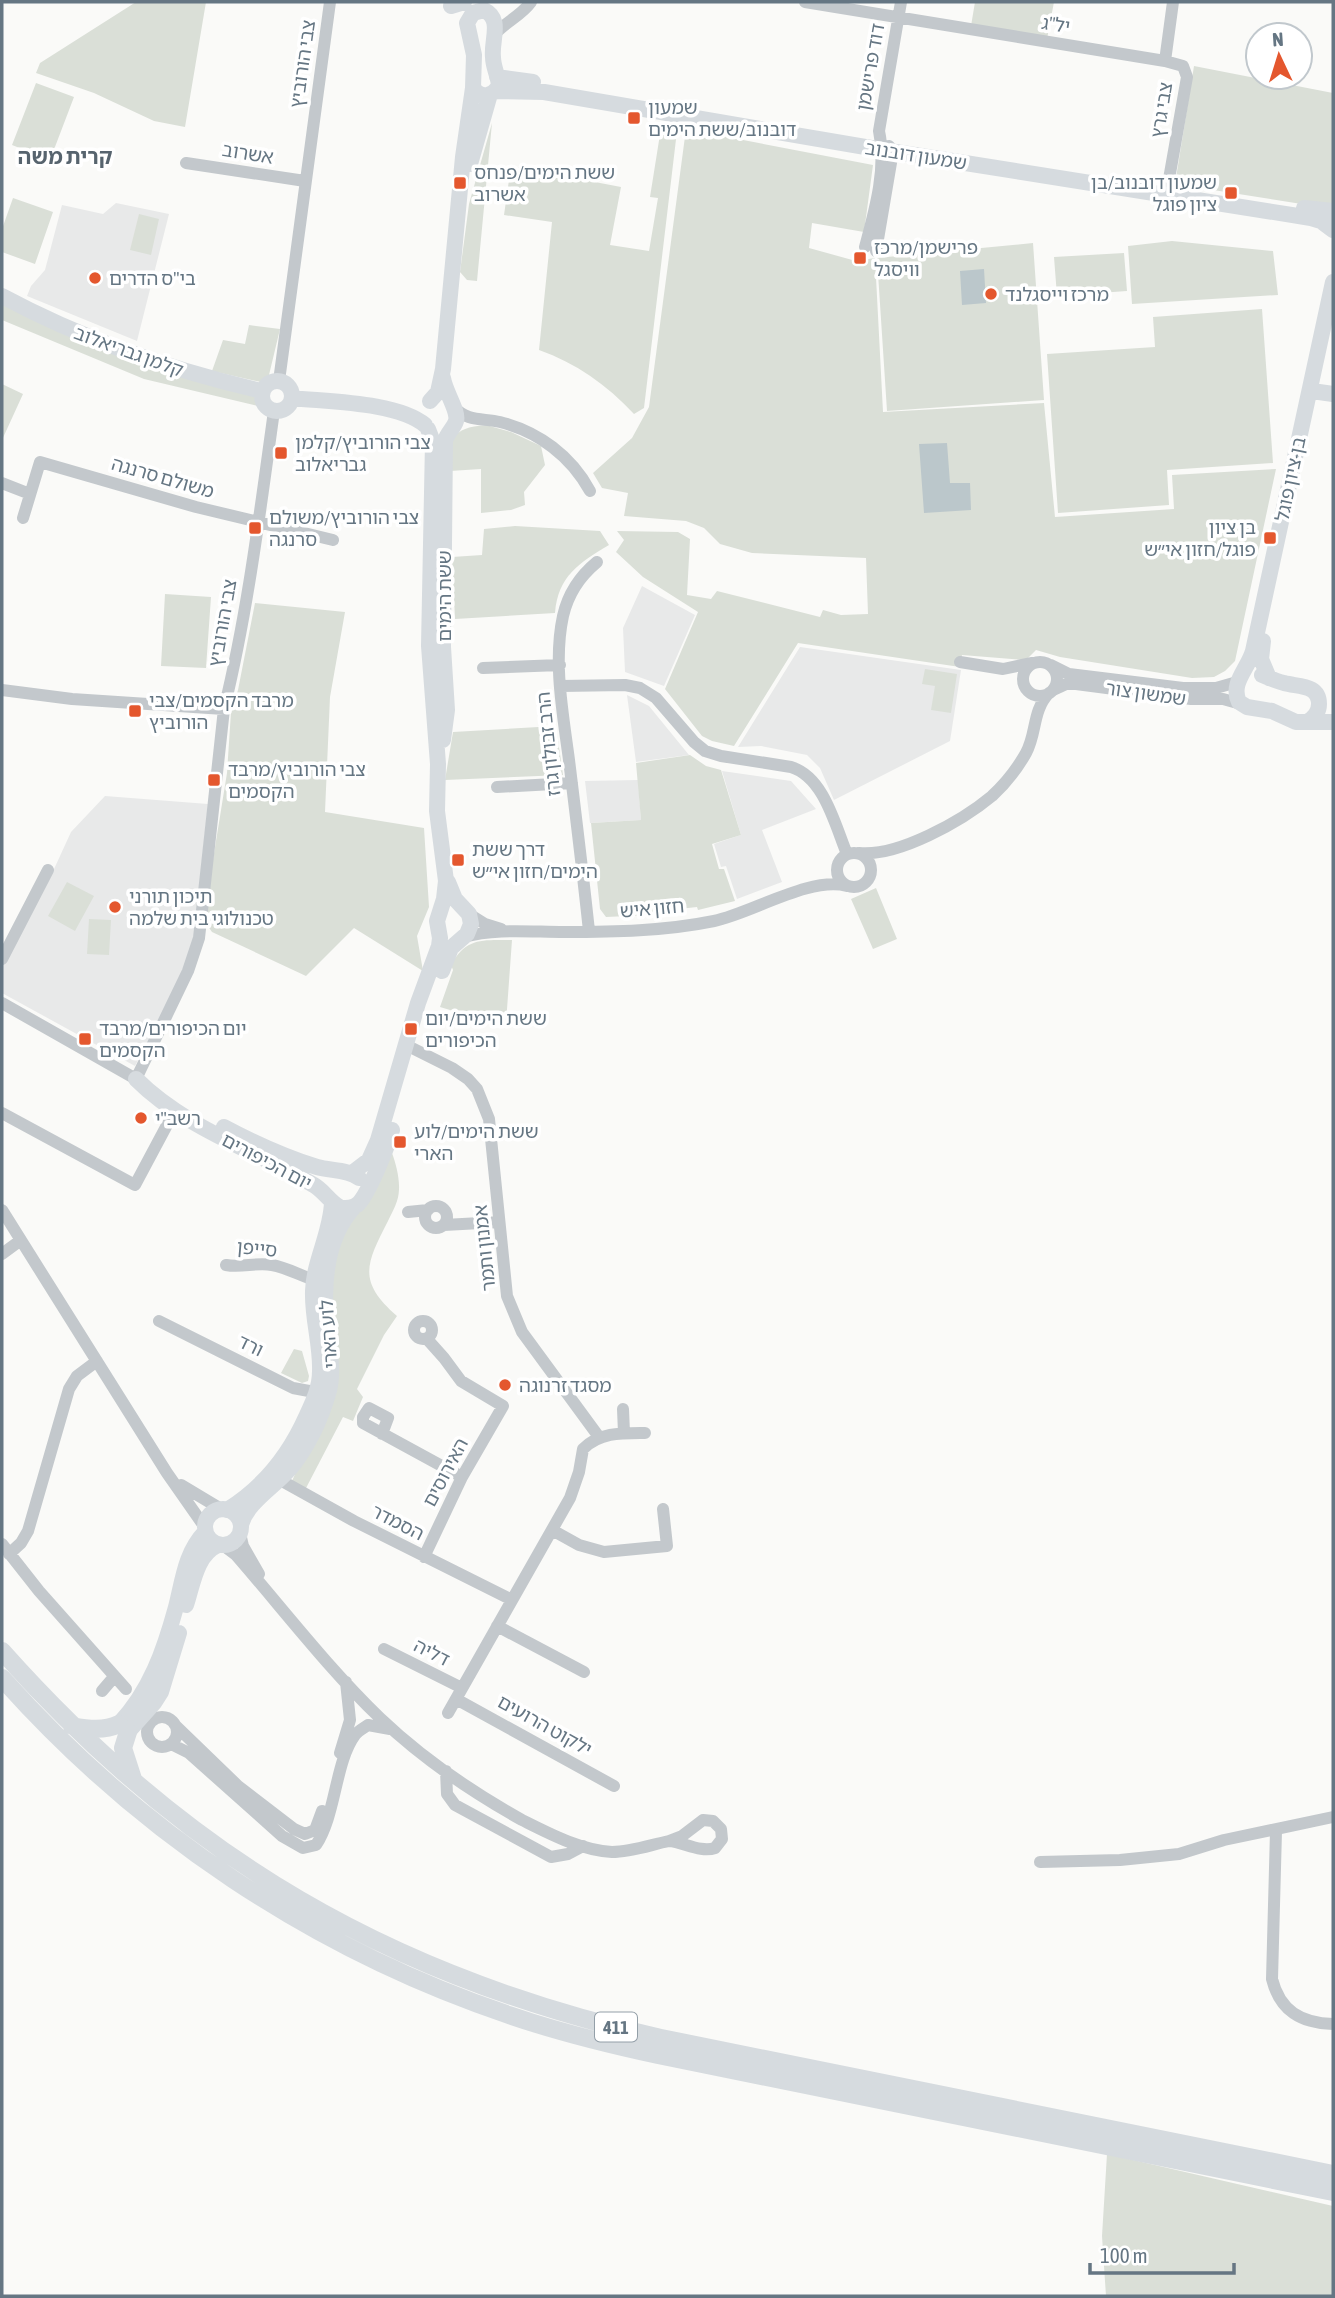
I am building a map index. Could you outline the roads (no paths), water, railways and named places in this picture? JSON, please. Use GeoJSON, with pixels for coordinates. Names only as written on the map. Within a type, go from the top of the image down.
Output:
{"type":"FeatureCollection","features":[{"type":"Feature","properties":{"kind":"main road","name":"411"},"geometry":{"type":"LineString","coordinates":[[2,1651],[72,1726],[135,1783],[234,1860],[310,1907],[394,1950],[515,1999],[661,2038],[1333,2174]]}},
{"type":"Feature","properties":{"kind":"main road","name":"411"},"geometry":{"type":"LineString","coordinates":[[2,1678],[75,1754],[110,1786],[224,1875],[346,1946],[469,2001],[556,2030],[658,2055],[1333,2192]]}},
{"type":"Feature","properties":{"kind":"main road"},"geometry":{"type":"LineString","coordinates":[[72,1726],[123,1728],[124,1757],[135,1783]]}},
{"type":"Feature","properties":{"kind":"street","name":"צבי הורוביץ"},"geometry":{"type":"LineString","coordinates":[[279,381],[330,2]]}},
{"type":"Feature","properties":{"kind":"street"},"geometry":{"type":"LineString","coordinates":[[461,190],[494,87],[494,35],[531,2]]}},
{"type":"Feature","properties":{"kind":"street","name":"יל\"ג"},"geometry":{"type":"LineString","coordinates":[[804,2],[1165,61]]}},
{"type":"Feature","properties":{"kind":"street","name":"דוד פרישמן"},"geometry":{"type":"LineString","coordinates":[[870,249],[886,147],[879,131],[901,2]]}},
{"type":"Feature","properties":{"kind":"street","name":"צבי גרץ"},"geometry":{"type":"LineString","coordinates":[[1167,191],[1187,77],[1183,66],[1165,61],[1173,2]]}},
{"type":"Feature","properties":{"kind":"street"},"geometry":{"type":"LineString","coordinates":[[470,8],[505,20],[516,18]]}},
{"type":"Feature","properties":{"kind":"street"},"geometry":{"type":"LineString","coordinates":[[470,8],[494,35]]}},
{"type":"Feature","properties":{"kind":"street"},"geometry":{"type":"LineString","coordinates":[[426,427],[422,414],[438,391],[443,369],[473,88],[474,55],[470,8]]}},
{"type":"Feature","properties":{"kind":"street","name":"שמעון דובנוב"},"geometry":{"type":"LineString","coordinates":[[473,88],[481,95],[494,87],[544,92],[1167,191],[1311,218],[1321,221],[1333,230]]}},
{"type":"Feature","properties":{"kind":"street","name":"אשרוב"},"geometry":{"type":"LineString","coordinates":[[186,163],[305,181]]}},
{"type":"Feature","properties":{"kind":"street","name":"שמעון דובנוב"},"geometry":{"type":"LineString","coordinates":[[1167,191],[1333,211]]}},
{"type":"Feature","properties":{"kind":"street","name":"בן-ציון פוגל"},"geometry":{"type":"LineString","coordinates":[[1240,678],[1253,651],[1333,282]]}},
{"type":"Feature","properties":{"kind":"street","name":"קלמן גבריאלוב"},"geometry":{"type":"LineString","coordinates":[[2,296],[67,328],[135,356],[262,391]]}},
{"type":"Feature","properties":{"kind":"street","name":"בן-ציון פוגל"},"geometry":{"type":"LineString","coordinates":[[1269,678],[1262,666],[1261,649],[1326,393],[1333,326]]}},
{"type":"Feature","properties":{"kind":"street"},"geometry":{"type":"LineString","coordinates":[[443,369],[444,387],[457,417],[452,428]]}},
{"type":"Feature","properties":{"kind":"street"},"geometry":{"type":"LineString","coordinates":[[279,381],[290,388],[292,398],[284,409],[274,411],[262,402],[262,391],[267,384],[279,381]]}},
{"type":"Feature","properties":{"kind":"street"},"geometry":{"type":"LineString","coordinates":[[292,398],[407,414],[438,433],[463,421],[477,419]]}},
{"type":"Feature","properties":{"kind":"street"},"geometry":{"type":"LineString","coordinates":[[379,408],[428,403],[441,398],[463,415],[509,425],[550,443],[570,462],[590,491]]}},
{"type":"Feature","properties":{"kind":"street","name":"צבי הורוביץ"},"geometry":{"type":"LineString","coordinates":[[136,1079],[197,947],[224,709],[231,683],[274,411]]}},
{"type":"Feature","properties":{"kind":"street","name":"ששת הימים"},"geometry":{"type":"LineString","coordinates":[[426,427],[433,442],[429,646],[438,764],[437,811],[446,878],[444,899],[439,913]]}},
{"type":"Feature","properties":{"kind":"street","name":"ששת הימים"},"geometry":{"type":"LineString","coordinates":[[438,764],[447,710],[443,647],[444,454],[445,439],[452,428]]}},
{"type":"Feature","properties":{"kind":"street","name":"משולם סרנגה"},"geometry":{"type":"LineString","coordinates":[[23,518],[40,462],[195,507],[333,540]]}},
{"type":"Feature","properties":{"kind":"street"},"geometry":{"type":"LineString","coordinates":[[2,482],[30,494]]}},
{"type":"Feature","properties":{"kind":"street","name":"הרב זבולון גרז"},"geometry":{"type":"LineString","coordinates":[[589,932],[561,686],[560,635],[565,608],[575,585],[597,562]]}},
{"type":"Feature","properties":{"kind":"street"},"geometry":{"type":"LineString","coordinates":[[1003,669],[1041,661],[1051,665],[1057,677],[1051,692],[1038,696],[1025,688]]}},
{"type":"Feature","properties":{"kind":"street"},"geometry":{"type":"LineString","coordinates":[[960,662],[1003,669],[1016,676],[1025,688],[1032,706],[1034,722]]}},
{"type":"Feature","properties":{"kind":"street"},"geometry":{"type":"LineString","coordinates":[[1025,688],[1024,672],[1032,663]]}},
{"type":"Feature","properties":{"kind":"street"},"geometry":{"type":"LineString","coordinates":[[483,668],[560,665]]}},
{"type":"Feature","properties":{"kind":"street","name":"שמשון צור"},"geometry":{"type":"LineString","coordinates":[[1051,665],[1069,674],[1183,688],[1216,688],[1240,678]]}},
{"type":"Feature","properties":{"kind":"street"},"geometry":{"type":"LineString","coordinates":[[1307,722],[1315,716],[1319,701],[1317,694],[1309,688],[1285,684],[1255,673],[1240,678],[1236,694],[1241,704],[1272,711],[1296,722],[1307,722],[1333,722]]}},
{"type":"Feature","properties":{"kind":"street","name":"שמשון צור"},"geometry":{"type":"LineString","coordinates":[[1051,692],[1063,685],[1076,684],[1191,699],[1223,699],[1241,704]]}},
{"type":"Feature","properties":{"kind":"street"},"geometry":{"type":"LineString","coordinates":[[561,686],[625,685],[640,688],[656,698],[694,742],[709,753],[802,771],[818,787],[848,856],[838,877],[847,886],[860,886],[867,881],[870,874],[869,861],[848,856]]}},
{"type":"Feature","properties":{"kind":"street"},"geometry":{"type":"LineString","coordinates":[[2,690],[72,699],[224,709]]}},
{"type":"Feature","properties":{"kind":"street","name":"חזון איש"},"geometry":{"type":"LineString","coordinates":[[787,896],[820,877],[848,856],[879,853],[900,846],[980,805],[1000,788],[1026,753],[1039,705],[1051,692]]}},
{"type":"Feature","properties":{"kind":"street"},"geometry":{"type":"LineString","coordinates":[[1319,701],[1333,709]]}},
{"type":"Feature","properties":{"kind":"street"},"geometry":{"type":"LineString","coordinates":[[497,787],[572,783]]}},
{"type":"Feature","properties":{"kind":"street","name":"חזון איש"},"geometry":{"type":"LineString","coordinates":[[870,874],[883,858],[900,846]]}},
{"type":"Feature","properties":{"kind":"street"},"geometry":{"type":"LineString","coordinates":[[2,959],[48,870]]}},
{"type":"Feature","properties":{"kind":"street","name":"ששת הימים"},"geometry":{"type":"LineString","coordinates":[[446,878],[453,896],[466,911]]}},
{"type":"Feature","properties":{"kind":"street","name":"חזון איש"},"geometry":{"type":"LineString","coordinates":[[462,938],[488,933],[589,932],[659,928],[715,921],[818,885],[847,886]]}},
{"type":"Feature","properties":{"kind":"street"},"geometry":{"type":"LineString","coordinates":[[466,911],[450,906],[439,913],[436,921],[439,948],[418,1003],[410,1047],[387,1149],[360,1200],[341,1208],[330,1199],[328,1185],[331,1180],[364,1165],[373,1152],[410,1047],[449,954],[471,927],[466,911]]}},
{"type":"Feature","properties":{"kind":"street","name":"חזון איש"},"geometry":{"type":"LineString","coordinates":[[466,911],[490,926],[515,932]]}},
{"type":"Feature","properties":{"kind":"street"},"geometry":{"type":"LineString","coordinates":[[439,932],[450,939],[462,938]]}},
{"type":"Feature","properties":{"kind":"street","name":"יום הכיפורים"},"geometry":{"type":"LineString","coordinates":[[2,1003],[136,1079],[250,1139],[315,1166],[346,1173]]}},
{"type":"Feature","properties":{"kind":"street","name":"אמנון ותמר"},"geometry":{"type":"LineString","coordinates":[[410,1047],[452,1068],[477,1089],[488,1118],[507,1296],[522,1332],[599,1437]]}},
{"type":"Feature","properties":{"kind":"street","name":"יום הכיפורים"},"geometry":{"type":"LineString","coordinates":[[136,1079],[150,1093],[175,1110],[232,1143],[314,1184],[330,1199]]}},
{"type":"Feature","properties":{"kind":"street"},"geometry":{"type":"LineString","coordinates":[[2,1113],[135,1185],[175,1110]]}},
{"type":"Feature","properties":{"kind":"street"},"geometry":{"type":"LineString","coordinates":[[346,1173],[361,1180],[360,1200]]}},
{"type":"Feature","properties":{"kind":"street","name":"לוע הארי"},"geometry":{"type":"LineString","coordinates":[[240,1529],[245,1514],[306,1444],[331,1368],[319,1282],[330,1199]]}},
{"type":"Feature","properties":{"kind":"street","name":"לוע הארי"},"geometry":{"type":"LineString","coordinates":[[319,1282],[342,1222],[360,1200]]}},
{"type":"Feature","properties":{"kind":"street"},"geometry":{"type":"LineString","coordinates":[[2,1210],[209,1539],[221,1545],[264,1587],[346,1682],[393,1730],[446,1771],[512,1814],[565,1841],[612,1852],[669,1840]]}},
{"type":"Feature","properties":{"kind":"street"},"geometry":{"type":"LineString","coordinates":[[408,1212],[428,1210],[425,1219],[428,1225],[437,1228],[444,1225],[499,1222]]}},
{"type":"Feature","properties":{"kind":"street"},"geometry":{"type":"LineString","coordinates":[[2,1254],[21,1240]]}},
{"type":"Feature","properties":{"kind":"street","name":"סייפן"},"geometry":{"type":"LineString","coordinates":[[226,1265],[240,1268],[274,1265],[319,1282]]}},
{"type":"Feature","properties":{"kind":"street","name":"ורד"},"geometry":{"type":"LineString","coordinates":[[159,1321],[293,1388],[323,1390]]}},
{"type":"Feature","properties":{"kind":"street","name":"האירוסים"},"geometry":{"type":"LineString","coordinates":[[424,1557],[462,1477],[503,1406],[461,1381],[426,1339]]}},
{"type":"Feature","properties":{"kind":"street"},"geometry":{"type":"LineString","coordinates":[[97,1361],[72,1381],[28,1531],[21,1543],[5,1549],[125,1689]]}},
{"type":"Feature","properties":{"kind":"street"},"geometry":{"type":"LineString","coordinates":[[623,1409],[624,1433]]}},
{"type":"Feature","properties":{"kind":"street"},"geometry":{"type":"LineString","coordinates":[[448,1713],[575,1486],[583,1449],[599,1437],[645,1433]]}},
{"type":"Feature","properties":{"kind":"street"},"geometry":{"type":"LineString","coordinates":[[382,1434],[462,1477]]}},
{"type":"Feature","properties":{"kind":"street"},"geometry":{"type":"LineString","coordinates":[[167,1473],[195,1495],[237,1516],[243,1546],[264,1587]]}},
{"type":"Feature","properties":{"kind":"street","name":"לוע הארי"},"geometry":{"type":"LineString","coordinates":[[224,1509],[238,1503],[275,1477]]}},
{"type":"Feature","properties":{"kind":"street","name":"הסמדר"},"geometry":{"type":"LineString","coordinates":[[275,1477],[424,1557],[512,1600]]}},
{"type":"Feature","properties":{"kind":"street"},"geometry":{"type":"LineString","coordinates":[[123,1728],[154,1674],[195,1542],[205,1529],[211,1513],[224,1509]]}},
{"type":"Feature","properties":{"kind":"street"},"geometry":{"type":"LineString","coordinates":[[552,1530],[579,1545],[604,1552],[667,1546],[663,1509]]}},
{"type":"Feature","properties":{"kind":"street"},"geometry":{"type":"LineString","coordinates":[[123,1728],[154,1703],[161,1692],[201,1561],[212,1548],[234,1541],[240,1529]]}},
{"type":"Feature","properties":{"kind":"street"},"geometry":{"type":"LineString","coordinates":[[498,1626],[584,1672]]}},
{"type":"Feature","properties":{"kind":"street","name":"דליה"},"geometry":{"type":"LineString","coordinates":[[384,1649],[459,1693]]}},
{"type":"Feature","properties":{"kind":"street"},"geometry":{"type":"LineString","coordinates":[[102,1691],[114,1677]]}},
{"type":"Feature","properties":{"kind":"street"},"geometry":{"type":"LineString","coordinates":[[176,1726],[177,1735],[171,1744],[155,1746],[149,1740],[147,1729],[151,1722],[162,1717],[170,1720],[238,1786],[294,1829],[305,1834],[315,1830],[350,1720],[346,1682]]}},
{"type":"Feature","properties":{"kind":"street","name":"ילקוט הרועים"},"geometry":{"type":"LineString","coordinates":[[459,1693],[614,1786]]}},
{"type":"Feature","properties":{"kind":"street"},"geometry":{"type":"LineString","coordinates":[[171,1744],[189,1753],[282,1836],[303,1848],[316,1845],[324,1831],[347,1752],[356,1734],[368,1724],[393,1730]]}},
{"type":"Feature","properties":{"kind":"street"},"geometry":{"type":"LineString","coordinates":[[446,1771],[447,1794],[455,1805],[542,1853],[558,1856],[583,1846]]}},
{"type":"Feature","properties":{"kind":"street"},"geometry":{"type":"LineString","coordinates":[[1040,1862],[1120,1860],[1180,1854],[1224,1840],[1333,1818]]}},
{"type":"Feature","properties":{"kind":"street"},"geometry":{"type":"LineString","coordinates":[[1276,1831],[1272,1979],[1276,1995],[1295,2015],[1312,2022],[1333,2024]]}},
{"type":"Feature","properties":{"kind":"place","name":"שמעון דובנוב/ששת הימים"},"geometry":{"type":"Point","coordinates":[634,118]}},
{"type":"Feature","properties":{"kind":"place","name":"ששת הימים/פנחס אשרוב"},"geometry":{"type":"Point","coordinates":[460,183]}},
{"type":"Feature","properties":{"kind":"place","name":"שמעון דובנוב/בן ציון פוגל"},"geometry":{"type":"Point","coordinates":[1231,193]}},
{"type":"Feature","properties":{"kind":"place","name":"פרישמן/מרכז וויסגל"},"geometry":{"type":"Point","coordinates":[860,258]}},
{"type":"Feature","properties":{"kind":"place","name":"בי\"ס הדרים"},"geometry":{"type":"Point","coordinates":[95,278]}},
{"type":"Feature","properties":{"kind":"place","name":"מרכז וייסגלנד"},"geometry":{"type":"Point","coordinates":[991,294]}},
{"type":"Feature","properties":{"kind":"place","name":"צבי הורוביץ/קלמן גבריאלוב"},"geometry":{"type":"Point","coordinates":[281,453]}},
{"type":"Feature","properties":{"kind":"place","name":"צבי הורוביץ/משולם סרנגה"},"geometry":{"type":"Point","coordinates":[255,528]}},
{"type":"Feature","properties":{"kind":"place","name":"בן ציון פוגל/חזון אי״ש"},"geometry":{"type":"Point","coordinates":[1270,538]}},
{"type":"Feature","properties":{"kind":"place","name":"מרבד הקסמים/צבי הורוביץ"},"geometry":{"type":"Point","coordinates":[135,711]}},
{"type":"Feature","properties":{"kind":"place","name":"צבי הורוביץ/מרבד הקסמים"},"geometry":{"type":"Point","coordinates":[214,780]}},
{"type":"Feature","properties":{"kind":"place","name":"דרך ששת הימים/חזון אי״ש"},"geometry":{"type":"Point","coordinates":[458,860]}},
{"type":"Feature","properties":{"kind":"place","name":"תיכון תורני טכנולוגי בית שלמה"},"geometry":{"type":"Point","coordinates":[115,907]}},
{"type":"Feature","properties":{"kind":"place","name":"ששת הימים/יום הכיפורים"},"geometry":{"type":"Point","coordinates":[411,1029]}},
{"type":"Feature","properties":{"kind":"place","name":"יום הכיפורים/מרבד הקסמים"},"geometry":{"type":"Point","coordinates":[85,1039]}},
{"type":"Feature","properties":{"kind":"place","name":"רשב\"י"},"geometry":{"type":"Point","coordinates":[141,1118]}},
{"type":"Feature","properties":{"kind":"place","name":"ששת הימים/לוע הארי"},"geometry":{"type":"Point","coordinates":[400,1142]}},
{"type":"Feature","properties":{"kind":"place","name":"מסגד זרנוגה"},"geometry":{"type":"Point","coordinates":[505,1385]}},
{"type":"Feature","properties":{"kind":"district","name":"קרית משה"},"geometry":{"type":"Point","coordinates":[65,156]}}]}
